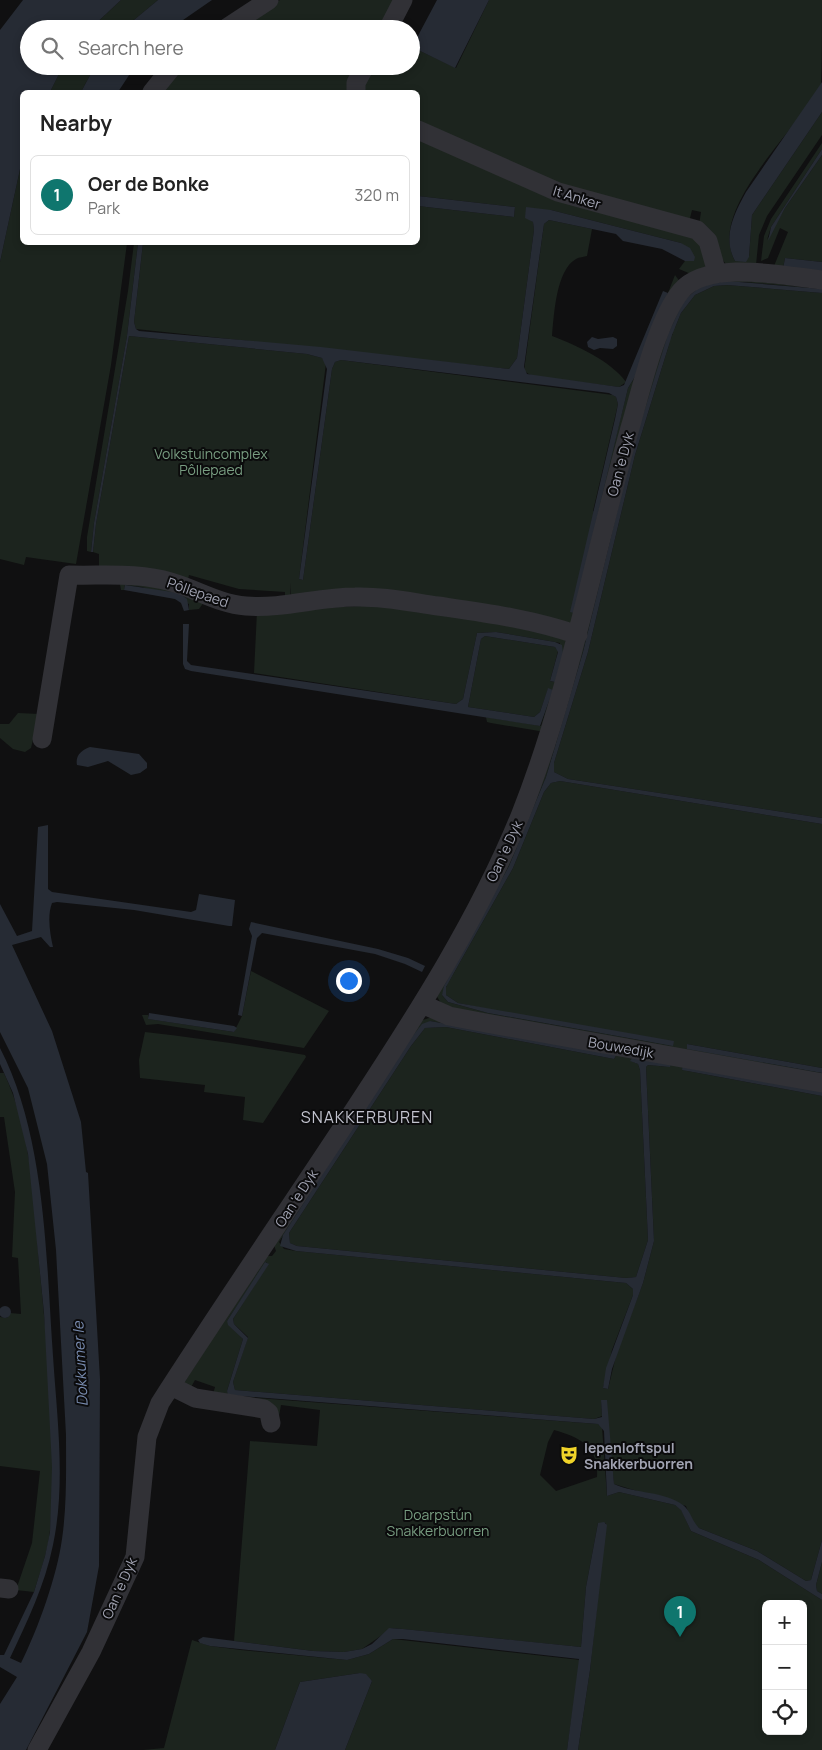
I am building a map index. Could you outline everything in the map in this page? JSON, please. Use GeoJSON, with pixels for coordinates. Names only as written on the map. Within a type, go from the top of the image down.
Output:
{"type":"FeatureCollection","features":[{"type":"Feature","properties":{"kind":"street"},"geometry":{"type":"LineString","coordinates":[[239,20],[269,0]]}},
{"type":"Feature","properties":{"kind":"street"},"geometry":{"type":"LineString","coordinates":[[393,20],[404,0]]}},
{"type":"Feature","properties":{"kind":"street"},"geometry":{"type":"LineString","coordinates":[[154,90],[166,75]]}},
{"type":"Feature","properties":{"kind":"street"},"geometry":{"type":"LineString","coordinates":[[356,90],[356,83],[360,75]]}},
{"type":"Feature","properties":{"kind":"street","name":"It Anker"},"geometry":{"type":"LineString","coordinates":[[420,131],[558,192],[697,230],[708,241],[717,273]]}},
{"type":"Feature","properties":{"kind":"street","name":"Oan 'e Dyk"},"geometry":{"type":"LineString","coordinates":[[37,1750],[91,1652],[135,1557],[147,1437],[160,1403],[422,1004],[471,920],[520,816],[548,735],[578,635],[625,445],[659,336],[681,291],[690,282],[717,273],[739,272],[822,280]]}},
{"type":"Feature","properties":{"kind":"street","name":"Pôllepaed"},"geometry":{"type":"LineString","coordinates":[[42,739],[69,575],[132,575],[153,578],[170,582],[227,603],[262,607],[283,607],[338,597],[386,599],[522,618],[578,635]]}},
{"type":"Feature","properties":{"kind":"street","name":"Bouwedijk"},"geometry":{"type":"LineString","coordinates":[[422,1004],[449,1016],[822,1083]]}},
{"type":"Feature","properties":{"kind":"street"},"geometry":{"type":"LineString","coordinates":[[171,1386],[195,1398],[264,1409],[269,1413],[271,1423]]}},
{"type":"Feature","properties":{"kind":"green space"},"geometry":{"type":"Polygon","coordinates":[[[121,0],[158,0],[134,20],[100,20],[121,0]]]}},
{"type":"Feature","properties":{"kind":"green space"},"geometry":{"type":"Polygon","coordinates":[[[280,0],[396,0],[386,20],[249,20],[280,0]]]}},
{"type":"Feature","properties":{"kind":"green space"},"geometry":{"type":"Polygon","coordinates":[[[489,0],[822,0],[821,84],[810,103],[759,170],[744,194],[733,217],[729,240],[735,261],[749,257],[752,215],[822,112],[822,135],[767,216],[759,235],[756,265],[734,268],[725,263],[699,225],[701,212],[692,210],[689,222],[585,194],[420,125],[420,90],[363,90],[368,75],[420,75],[420,51],[456,68],[489,0]]]}},
{"type":"Feature","properties":{"kind":"green space"},"geometry":{"type":"Polygon","coordinates":[[[58,75],[90,75],[82,90],[51,90],[58,75]]]}},
{"type":"Feature","properties":{"kind":"green space"},"geometry":{"type":"Polygon","coordinates":[[[173,75],[355,75],[351,90],[161,90],[173,75]]]}},
{"type":"Feature","properties":{"kind":"green space"},"geometry":{"type":"Polygon","coordinates":[[[420,137],[698,240],[707,261],[705,269],[691,274],[679,269],[685,261],[694,261],[681,243],[551,210],[529,219],[533,222],[534,230],[517,358],[509,369],[136,329],[134,322],[143,245],[420,245],[420,206],[514,217],[515,207],[420,196],[420,137]]]}},
{"type":"Feature","properties":{"kind":"green space"},"geometry":{"type":"Polygon","coordinates":[[[822,143],[822,149],[771,227],[767,240],[785,208],[822,155],[822,262],[785,258],[783,269],[774,266],[788,232],[780,228],[768,258],[761,261],[764,236],[771,219],[822,143]]]}},
{"type":"Feature","properties":{"kind":"green space"},"geometry":{"type":"Polygon","coordinates":[[[20,169],[20,245],[127,245],[111,365],[76,564],[26,557],[24,565],[0,559],[0,262],[20,169]]]}},
{"type":"Feature","properties":{"kind":"green space"},"geometry":{"type":"Polygon","coordinates":[[[549,220],[592,229],[587,256],[577,258],[569,265],[560,283],[555,305],[552,336],[582,349],[611,367],[626,382],[619,387],[532,376],[524,371],[544,224],[549,220]]]}},
{"type":"Feature","properties":{"kind":"green space"},"geometry":{"type":"Polygon","coordinates":[[[134,245],[138,245],[127,336],[94,523],[91,552],[87,551],[87,537],[128,291],[134,245]]]}},
{"type":"Feature","properties":{"kind":"green space","name":"Volkstuincomplex Pôllepaed"},"geometry":{"type":"Polygon","coordinates":[[[675,275],[680,282],[577,621],[570,623],[523,615],[291,601],[291,583],[290,601],[285,602],[285,592],[239,589],[189,575],[187,584],[102,571],[99,566],[99,554],[93,552],[96,524],[129,336],[307,354],[322,358],[326,363],[299,579],[303,580],[332,369],[335,362],[341,360],[613,395],[616,397],[618,404],[593,511],[597,513],[628,388],[636,375],[675,275]]]}},
{"type":"Feature","properties":{"kind":"green space"},"geometry":{"type":"Polygon","coordinates":[[[718,277],[822,289],[744,282],[713,282],[684,301],[631,454],[583,652],[546,777],[509,866],[448,983],[513,868],[544,792],[551,783],[560,781],[822,824],[822,1068],[687,1044],[687,1048],[822,1073],[822,1077],[455,1012],[442,1005],[436,995],[494,883],[629,447],[678,304],[718,277]],[[446,987],[442,995],[448,1002],[488,1013],[673,1046],[458,1003],[446,995],[446,987]]]}},
{"type":"Feature","properties":{"kind":"green space"},"geometry":{"type":"Polygon","coordinates":[[[727,285],[822,293],[822,818],[568,779],[554,772],[554,763],[588,652],[635,455],[672,335],[681,313],[695,295],[714,286],[727,285]]]}},
{"type":"Feature","properties":{"kind":"green space"},"geometry":{"type":"Polygon","coordinates":[[[119,579],[151,582],[204,602],[199,609],[189,610],[189,604],[142,587],[125,585],[124,590],[121,590],[119,579]]]}},
{"type":"Feature","properties":{"kind":"green space"},"geometry":{"type":"Polygon","coordinates":[[[402,604],[562,637],[566,642],[545,732],[487,722],[486,717],[541,726],[552,690],[548,689],[540,712],[534,717],[468,707],[481,639],[485,636],[555,647],[558,651],[550,681],[554,682],[560,643],[496,632],[477,633],[463,699],[456,704],[254,673],[257,611],[402,604]]]}},
{"type":"Feature","properties":{"kind":"green space"},"geometry":{"type":"Polygon","coordinates":[[[18,713],[39,714],[31,748],[25,752],[13,749],[0,738],[0,724],[9,724],[18,713]]]}},
{"type":"Feature","properties":{"kind":"green space"},"geometry":{"type":"Polygon","coordinates":[[[251,971],[329,1011],[304,1048],[158,1024],[146,1025],[142,1015],[148,1015],[149,1019],[234,1032],[242,1016],[251,971]]]}},
{"type":"Feature","properties":{"kind":"green space","name":"Doarpstún Snakkerbuorren"},"geometry":{"type":"Polygon","coordinates":[[[432,1017],[822,1087],[682,1070],[822,1096],[822,1540],[811,1580],[806,1581],[757,1551],[699,1528],[692,1522],[686,1506],[614,1484],[608,1424],[601,1400],[602,1416],[594,1419],[235,1390],[233,1382],[248,1337],[234,1324],[233,1319],[268,1264],[266,1262],[227,1321],[243,1339],[227,1391],[230,1396],[598,1424],[602,1427],[607,1496],[619,1492],[675,1505],[681,1509],[691,1531],[759,1560],[822,1600],[822,1750],[578,1750],[590,1670],[606,1523],[598,1523],[586,1587],[581,1647],[392,1628],[362,1649],[344,1652],[313,1651],[234,1641],[250,1441],[317,1446],[320,1410],[281,1405],[279,1416],[212,1398],[215,1387],[195,1380],[190,1389],[184,1383],[265,1256],[272,1256],[276,1251],[274,1245],[420,1021],[432,1017]],[[430,1021],[407,1043],[279,1242],[284,1249],[296,1251],[626,1283],[633,1289],[633,1295],[612,1350],[603,1388],[608,1389],[617,1352],[643,1283],[654,1241],[646,1067],[648,1065],[670,1067],[631,1061],[638,1064],[640,1070],[648,1240],[636,1277],[626,1278],[297,1246],[290,1243],[289,1233],[411,1046],[425,1028],[446,1027],[614,1059],[617,1054],[430,1021]],[[554,1430],[548,1442],[540,1475],[556,1491],[597,1477],[595,1458],[586,1445],[572,1436],[554,1430]]]}},
{"type":"Feature","properties":{"kind":"green space"},"geometry":{"type":"Polygon","coordinates":[[[145,1032],[245,1045],[305,1055],[306,1057],[263,1123],[243,1120],[245,1097],[204,1092],[205,1085],[140,1078],[139,1060],[145,1032]]]}},
{"type":"Feature","properties":{"kind":"green space"},"geometry":{"type":"Polygon","coordinates":[[[0,1073],[4,1073],[14,1097],[27,1146],[34,1197],[49,1369],[53,1466],[50,1530],[46,1554],[34,1592],[16,1590],[32,1543],[40,1471],[0,1466],[0,1317],[7,1318],[10,1313],[21,1314],[18,1258],[12,1257],[15,1192],[4,1117],[0,1117],[0,1073]]]}},
{"type":"Feature","properties":{"kind":"green space"},"geometry":{"type":"Polygon","coordinates":[[[822,1562],[822,1594],[817,1591],[816,1585],[822,1562]]]}},
{"type":"Feature","properties":{"kind":"green space"},"geometry":{"type":"Polygon","coordinates":[[[393,1639],[580,1660],[567,1750],[345,1750],[372,1681],[360,1673],[300,1682],[275,1750],[143,1750],[164,1748],[192,1640],[210,1646],[241,1650],[347,1660],[369,1654],[393,1639]]]}},
{"type":"Feature","properties":{"kind":"water"},"geometry":{"type":"Polygon","coordinates":[[[23,0],[121,0],[100,20],[20,20],[20,75],[58,75],[51,90],[20,90],[20,169],[0,262],[0,30],[23,0]]]}},
{"type":"Feature","properties":{"kind":"water"},"geometry":{"type":"Polygon","coordinates":[[[158,0],[212,0],[183,20],[134,20],[158,0]]]}},
{"type":"Feature","properties":{"kind":"water"},"geometry":{"type":"Polygon","coordinates":[[[437,0],[489,0],[455,68],[420,51],[420,32],[437,0]]]}},
{"type":"Feature","properties":{"kind":"water"},"geometry":{"type":"Polygon","coordinates":[[[90,75],[129,75],[119,90],[82,90],[90,75]]]}},
{"type":"Feature","properties":{"kind":"water"},"geometry":{"type":"Polygon","coordinates":[[[822,82],[822,112],[752,215],[749,257],[746,262],[735,261],[731,252],[730,234],[737,209],[746,192],[822,82]]]}},
{"type":"Feature","properties":{"kind":"water"},"geometry":{"type":"Polygon","coordinates":[[[822,149],[822,155],[785,208],[768,241],[771,227],[822,149]]]}},
{"type":"Feature","properties":{"kind":"water"},"geometry":{"type":"Polygon","coordinates":[[[420,196],[515,207],[514,217],[420,206],[420,196]]]}},
{"type":"Feature","properties":{"kind":"water"},"geometry":{"type":"Polygon","coordinates":[[[526,207],[551,210],[681,243],[690,248],[695,257],[694,261],[685,261],[662,249],[623,241],[616,234],[549,220],[544,224],[524,367],[527,374],[619,387],[624,385],[663,291],[668,293],[636,375],[628,388],[574,613],[570,612],[615,419],[618,404],[616,397],[609,393],[341,360],[335,362],[332,369],[303,580],[299,579],[327,369],[322,358],[307,354],[129,336],[96,524],[93,552],[91,552],[94,523],[127,336],[138,245],[143,245],[134,322],[136,329],[139,331],[321,347],[509,369],[517,358],[534,230],[533,222],[525,218],[526,207]]]}},
{"type":"Feature","properties":{"kind":"water"},"geometry":{"type":"Polygon","coordinates":[[[785,258],[822,262],[822,273],[783,269],[785,258]]]}},
{"type":"Feature","properties":{"kind":"water"},"geometry":{"type":"Polygon","coordinates":[[[727,281],[822,289],[822,293],[727,285],[714,286],[695,295],[681,313],[672,335],[635,455],[588,652],[554,763],[554,772],[568,779],[822,818],[822,824],[560,781],[551,783],[544,792],[513,868],[446,987],[446,995],[458,1003],[674,1041],[673,1046],[488,1013],[448,1002],[442,995],[444,986],[509,866],[546,777],[583,652],[631,454],[668,334],[684,300],[702,285],[727,281]]]}},
{"type":"Feature","properties":{"kind":"water"},"geometry":{"type":"Polygon","coordinates":[[[592,337],[598,339],[613,337],[617,339],[617,346],[613,349],[600,348],[594,350],[588,347],[587,342],[592,337]]]}},
{"type":"Feature","properties":{"kind":"water"},"geometry":{"type":"Polygon","coordinates":[[[125,585],[179,593],[187,599],[189,610],[184,611],[181,603],[175,599],[124,590],[125,585]]]}},
{"type":"Feature","properties":{"kind":"water"},"geometry":{"type":"Polygon","coordinates":[[[183,624],[189,624],[187,661],[191,665],[456,704],[463,699],[477,633],[496,632],[555,642],[562,645],[563,654],[555,682],[550,681],[558,652],[555,647],[485,636],[481,639],[468,707],[534,717],[540,712],[548,688],[553,690],[540,726],[191,671],[185,669],[183,664],[183,624]]]}},
{"type":"Feature","properties":{"kind":"water"},"geometry":{"type":"Polygon","coordinates":[[[90,747],[139,754],[147,763],[147,768],[140,773],[131,775],[108,761],[88,767],[77,765],[77,758],[80,753],[90,747]]]}},
{"type":"Feature","properties":{"kind":"water","name":"Dokkumer Ie"},"geometry":{"type":"Polygon","coordinates":[[[48,825],[48,889],[52,892],[191,912],[196,910],[199,894],[235,900],[232,926],[134,910],[52,903],[49,919],[53,947],[50,947],[41,937],[12,945],[52,1031],[81,1122],[86,1172],[88,1173],[100,1379],[99,1566],[87,1632],[26,1750],[0,1750],[0,1704],[17,1677],[0,1667],[0,1655],[4,1655],[34,1592],[45,1556],[50,1532],[52,1467],[44,1313],[28,1154],[13,1093],[0,1064],[0,1048],[15,1083],[27,1120],[41,1199],[60,1474],[57,1522],[50,1560],[35,1603],[10,1658],[21,1663],[40,1619],[51,1586],[64,1526],[66,1435],[56,1250],[47,1164],[28,1088],[0,1032],[0,904],[17,936],[32,931],[38,827],[48,825]]]}},
{"type":"Feature","properties":{"kind":"water"},"geometry":{"type":"Polygon","coordinates":[[[251,922],[378,949],[408,958],[425,966],[422,972],[375,954],[262,933],[257,938],[242,1016],[238,1015],[252,936],[249,929],[251,922]]]}},
{"type":"Feature","properties":{"kind":"water"},"geometry":{"type":"Polygon","coordinates":[[[149,1013],[237,1028],[234,1032],[148,1019],[149,1013]]]}},
{"type":"Feature","properties":{"kind":"water"},"geometry":{"type":"Polygon","coordinates":[[[430,1021],[617,1054],[614,1059],[446,1027],[425,1028],[411,1046],[289,1233],[290,1243],[297,1246],[626,1278],[636,1277],[648,1240],[640,1070],[638,1064],[630,1061],[633,1057],[671,1063],[670,1067],[648,1065],[646,1067],[654,1241],[643,1283],[612,1369],[608,1389],[603,1388],[606,1368],[633,1295],[633,1289],[626,1283],[296,1251],[280,1246],[283,1235],[407,1043],[422,1024],[430,1021]]]}},
{"type":"Feature","properties":{"kind":"water"},"geometry":{"type":"Polygon","coordinates":[[[687,1044],[822,1068],[822,1073],[687,1049],[687,1044]]]}},
{"type":"Feature","properties":{"kind":"water"},"geometry":{"type":"Polygon","coordinates":[[[683,1065],[822,1090],[822,1096],[682,1070],[683,1065]]]}},
{"type":"Feature","properties":{"kind":"water"},"geometry":{"type":"Polygon","coordinates":[[[265,1262],[269,1264],[233,1319],[234,1324],[248,1338],[233,1382],[235,1390],[594,1419],[602,1417],[601,1400],[607,1400],[614,1484],[675,1500],[685,1507],[699,1528],[757,1551],[806,1581],[811,1580],[822,1540],[822,1562],[816,1585],[817,1591],[822,1594],[822,1600],[759,1560],[691,1531],[681,1510],[675,1505],[619,1492],[607,1496],[604,1431],[598,1424],[228,1395],[227,1391],[243,1339],[228,1325],[227,1321],[265,1262]]]}},
{"type":"Feature","properties":{"kind":"water"},"geometry":{"type":"Polygon","coordinates":[[[5,1306],[11,1312],[5,1318],[-1,1312],[5,1306]]]}},
{"type":"Feature","properties":{"kind":"water"},"geometry":{"type":"Polygon","coordinates":[[[604,1522],[607,1525],[590,1670],[578,1750],[567,1750],[579,1659],[393,1639],[369,1654],[347,1660],[210,1646],[200,1643],[198,1640],[203,1637],[313,1651],[344,1652],[362,1649],[372,1644],[389,1628],[581,1647],[586,1587],[598,1523],[604,1522]]]}},
{"type":"Feature","properties":{"kind":"water"},"geometry":{"type":"Polygon","coordinates":[[[360,1673],[366,1674],[372,1681],[345,1750],[275,1750],[300,1682],[360,1673]]]}},
{"type":"Feature","properties":{"kind":"place","name":"Iepenloftspul Snakkerbuorren"},"geometry":{"type":"Point","coordinates":[569,1455]}},
{"type":"Feature","properties":{"kind":"place","name":"Oer de Bonke"},"geometry":{"type":"Point","coordinates":[680,1637]}},
{"type":"Feature","properties":{"kind":"district","name":"SNAKKERBUREN"},"geometry":{"type":"Point","coordinates":[367,1117]}}]}
